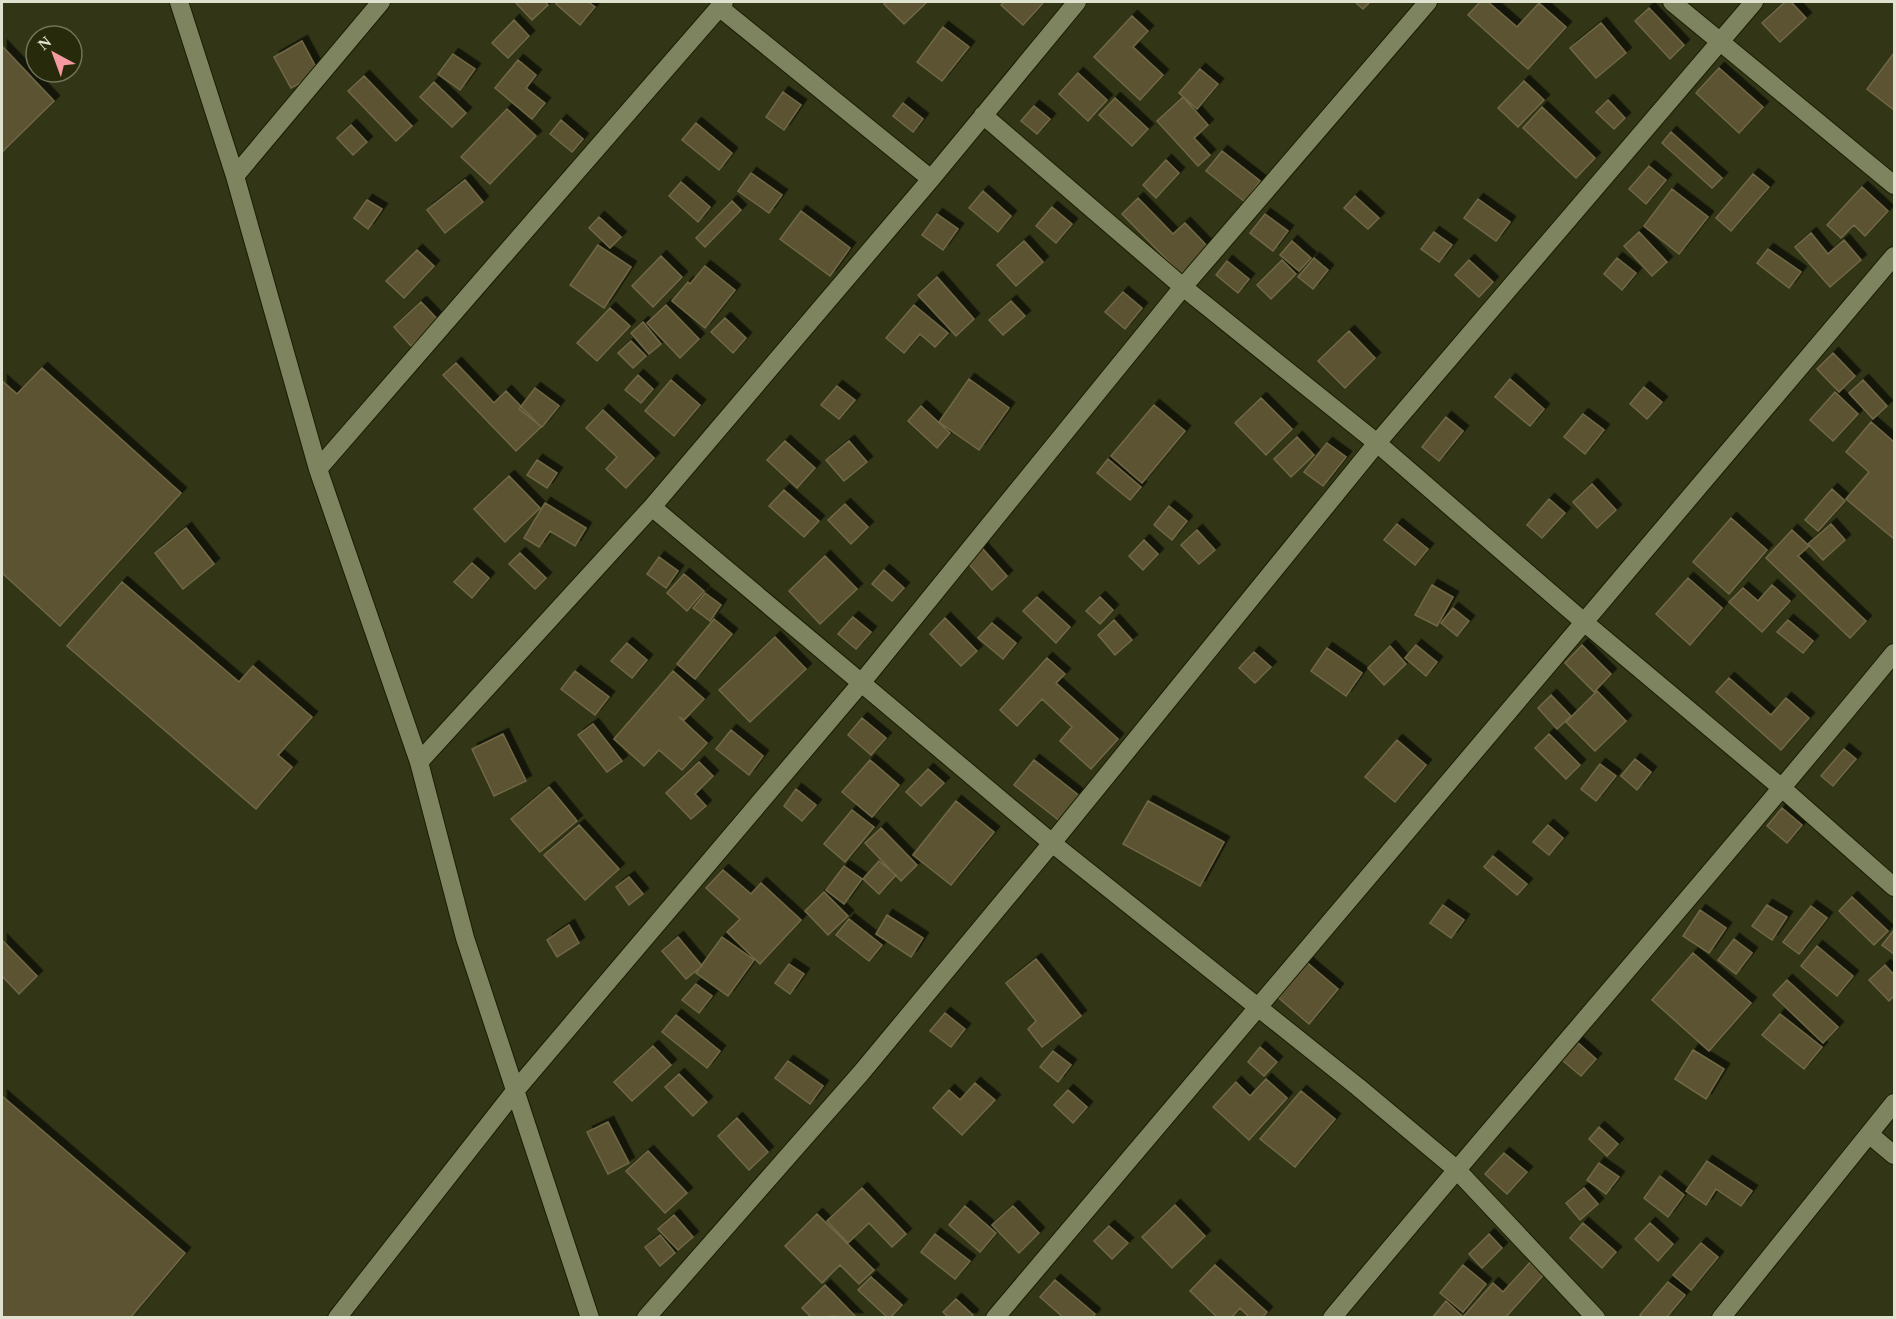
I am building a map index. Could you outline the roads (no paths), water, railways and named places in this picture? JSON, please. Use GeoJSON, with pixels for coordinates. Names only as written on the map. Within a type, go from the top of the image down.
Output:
{"type":"FeatureCollection","features":[{"type":"Feature","properties":{"kind":"street"},"geometry":{"type":"LineString","coordinates":[[179,2],[235,176],[318,469],[419,762],[465,938],[590,1317]]}},
{"type":"Feature","properties":{"kind":"street"},"geometry":{"type":"LineString","coordinates":[[235,176],[381,2]]}},
{"type":"Feature","properties":{"kind":"street"},"geometry":{"type":"LineString","coordinates":[[419,762],[652,507],[931,179],[1077,2]]}},
{"type":"Feature","properties":{"kind":"street"},"geometry":{"type":"LineString","coordinates":[[337,1317],[514,1091],[862,682],[1183,287],[1428,2]]}},
{"type":"Feature","properties":{"kind":"street"},"geometry":{"type":"LineString","coordinates":[[1672,2],[1721,40],[1894,185]]}},
{"type":"Feature","properties":{"kind":"street"},"geometry":{"type":"LineString","coordinates":[[646,1317],[861,1072],[1052,843],[1377,443],[1754,2]]}},
{"type":"Feature","properties":{"kind":"street"},"geometry":{"type":"LineString","coordinates":[[318,469],[721,4],[931,179]]}},
{"type":"Feature","properties":{"kind":"street"},"geometry":{"type":"LineString","coordinates":[[983,115],[1183,287],[1377,443],[1894,886]]}},
{"type":"Feature","properties":{"kind":"street"},"geometry":{"type":"LineString","coordinates":[[995,1317],[1894,256]]}},
{"type":"Feature","properties":{"kind":"street"},"geometry":{"type":"LineString","coordinates":[[652,507],[1052,843],[1358,1087],[1456,1169],[1596,1317]]}},
{"type":"Feature","properties":{"kind":"street"},"geometry":{"type":"LineString","coordinates":[[1332,1317],[1456,1169],[1783,789],[1894,653]]}},
{"type":"Feature","properties":{"kind":"street"},"geometry":{"type":"LineString","coordinates":[[1721,1317],[1894,1103]]}},
{"type":"Feature","properties":{"kind":"street"},"geometry":{"type":"LineString","coordinates":[[1869,1134],[1894,1155]]}}]}
